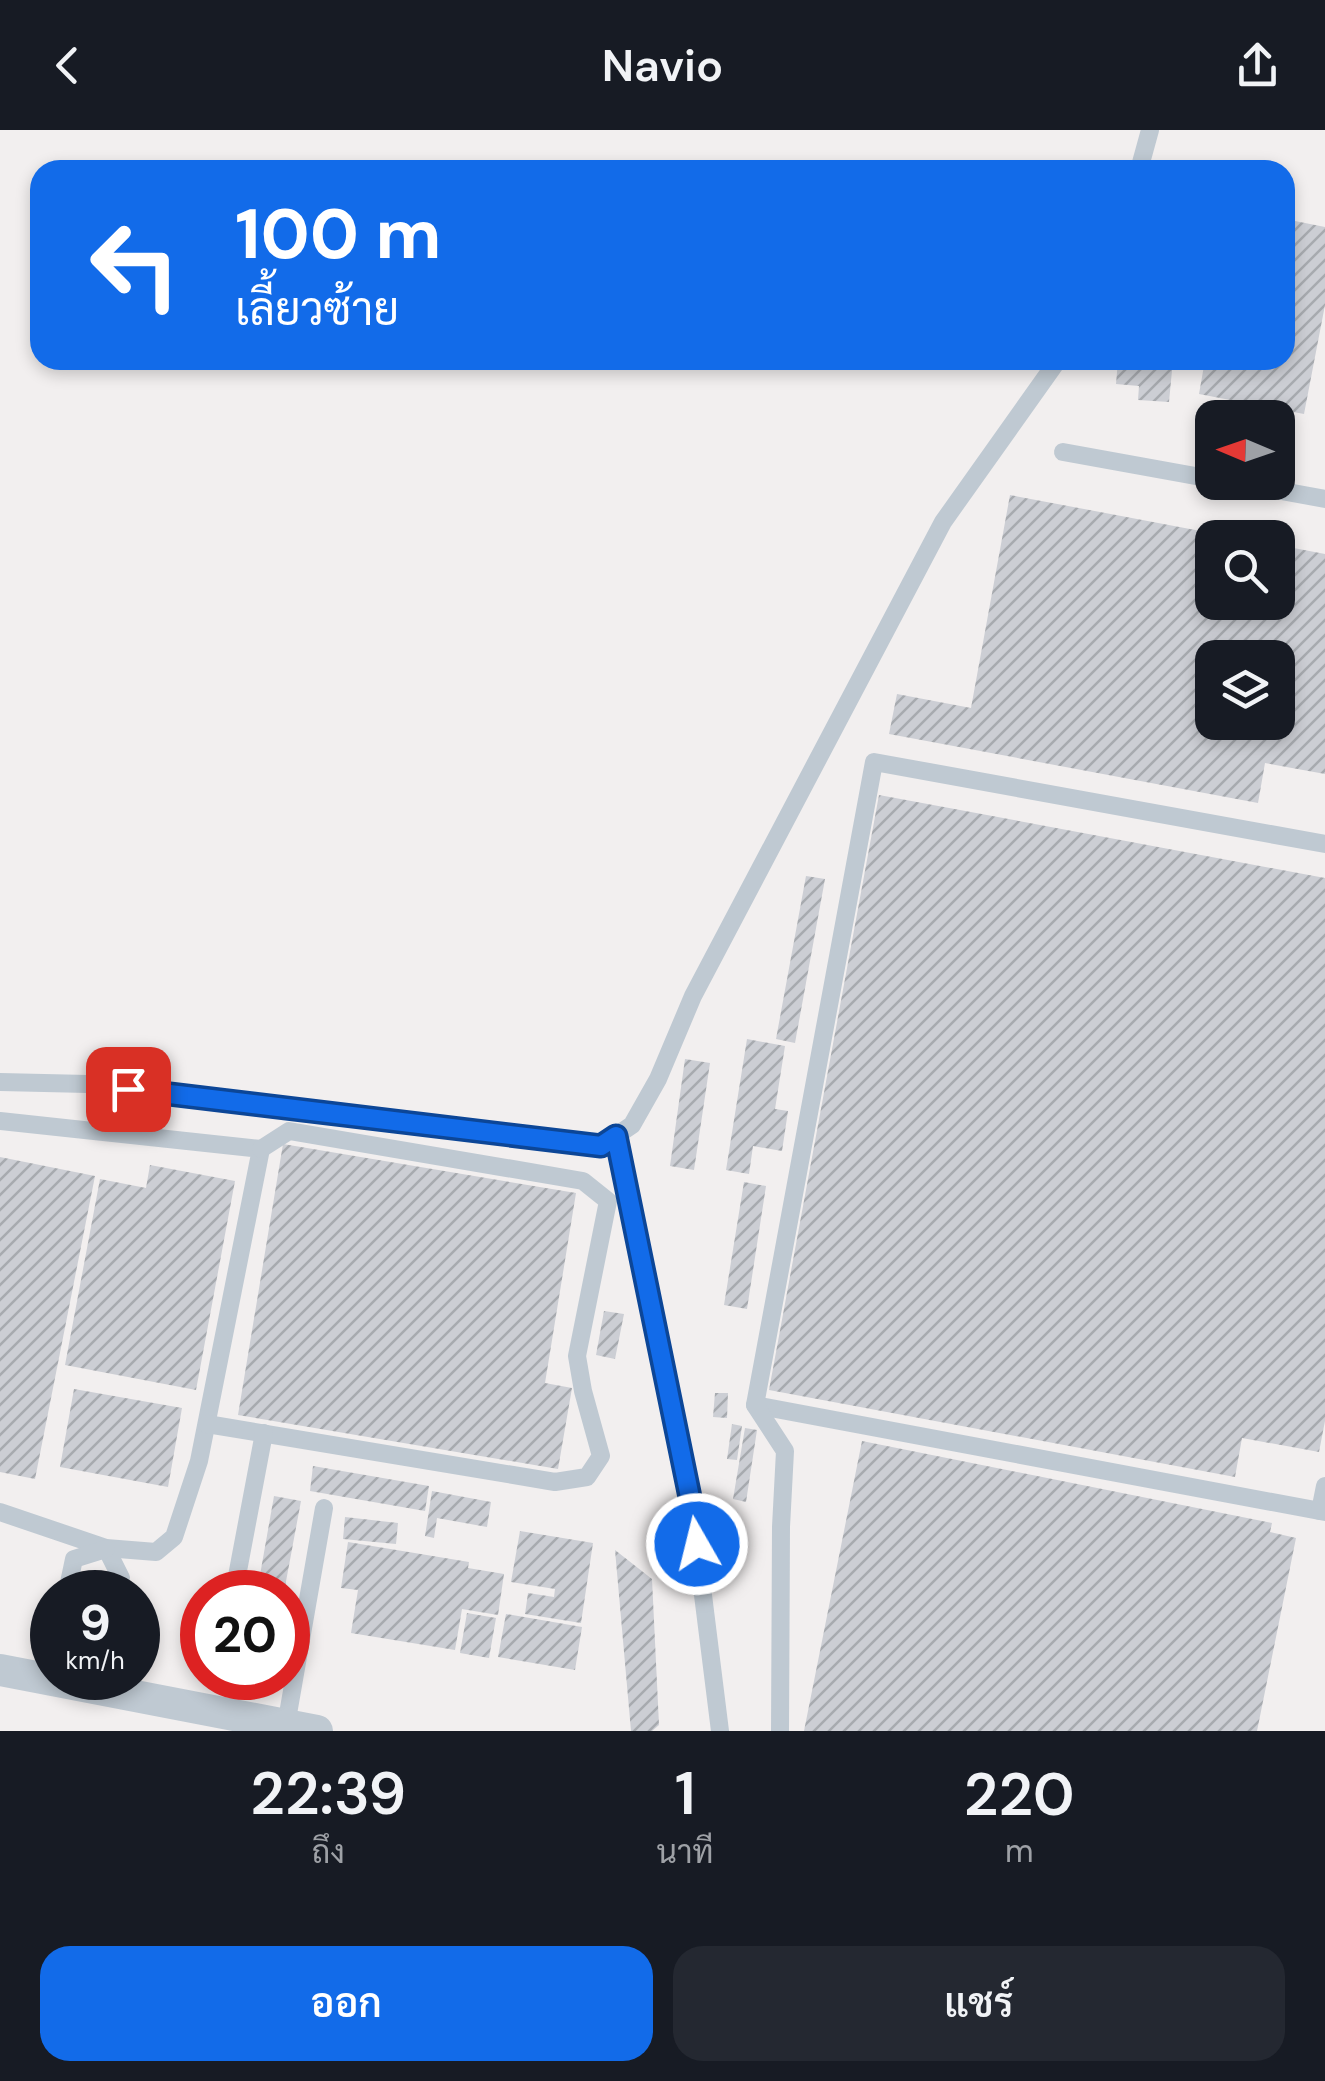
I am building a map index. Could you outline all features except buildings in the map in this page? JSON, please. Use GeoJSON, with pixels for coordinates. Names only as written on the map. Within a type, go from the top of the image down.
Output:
{"type":"FeatureCollection","features":[{"type":"Feature","properties":{"kind":"street"},"geometry":{"type":"LineString","coordinates":[[0,1670],[30,1673]]}},
{"type":"Feature","properties":{"kind":"street"},"geometry":{"type":"LineString","coordinates":[[160,1698],[296,1729]]}},
{"type":"Feature","properties":{"kind":"lane"},"geometry":{"type":"LineString","coordinates":[[1142,160],[1150,130]]}},
{"type":"Feature","properties":{"kind":"lane"},"geometry":{"type":"LineString","coordinates":[[0,1082],[88,1084],[601,1146],[616,1136],[632,1125],[658,1079],[693,996],[943,522],[1051,370]]}},
{"type":"Feature","properties":{"kind":"lane"},"geometry":{"type":"LineString","coordinates":[[1062,452],[1195,476]]}},
{"type":"Feature","properties":{"kind":"lane"},"geometry":{"type":"LineString","coordinates":[[1295,494],[1325,499]]}},
{"type":"Feature","properties":{"kind":"lane"},"geometry":{"type":"LineString","coordinates":[[780,1731],[785,1451],[754,1406],[874,762],[1325,844]]}},
{"type":"Feature","properties":{"kind":"lane"},"geometry":{"type":"LineString","coordinates":[[0,1121],[261,1149],[288,1130],[582,1181],[608,1202],[578,1356],[601,1456],[587,1477],[555,1482],[206,1424]]}},
{"type":"Feature","properties":{"kind":"lane"},"geometry":{"type":"LineString","coordinates":[[616,1136],[692,1507],[720,1731]]}},
{"type":"Feature","properties":{"kind":"lane"},"geometry":{"type":"LineString","coordinates":[[0,1512],[106,1548],[156,1552],[174,1536],[199,1460],[261,1149]]}},
{"type":"Feature","properties":{"kind":"lane"},"geometry":{"type":"LineString","coordinates":[[754,1406],[1322,1512],[1325,1486]]}},
{"type":"Feature","properties":{"kind":"lane"},"geometry":{"type":"LineString","coordinates":[[238,1570],[264,1434]]}},
{"type":"Feature","properties":{"kind":"lane"},"geometry":{"type":"LineString","coordinates":[[296,1729],[324,1508]]}},
{"type":"Feature","properties":{"kind":"lane"},"geometry":{"type":"LineString","coordinates":[[72,1570],[74,1559],[106,1548]]}},
{"type":"Feature","properties":{"kind":"lane"},"geometry":{"type":"LineString","coordinates":[[106,1548],[117,1570]]}},
{"type":"Feature","properties":{"kind":"route"},"geometry":{"type":"LineString","coordinates":[[128,1089],[601,1146],[616,1136],[697,1544]]}}]}
